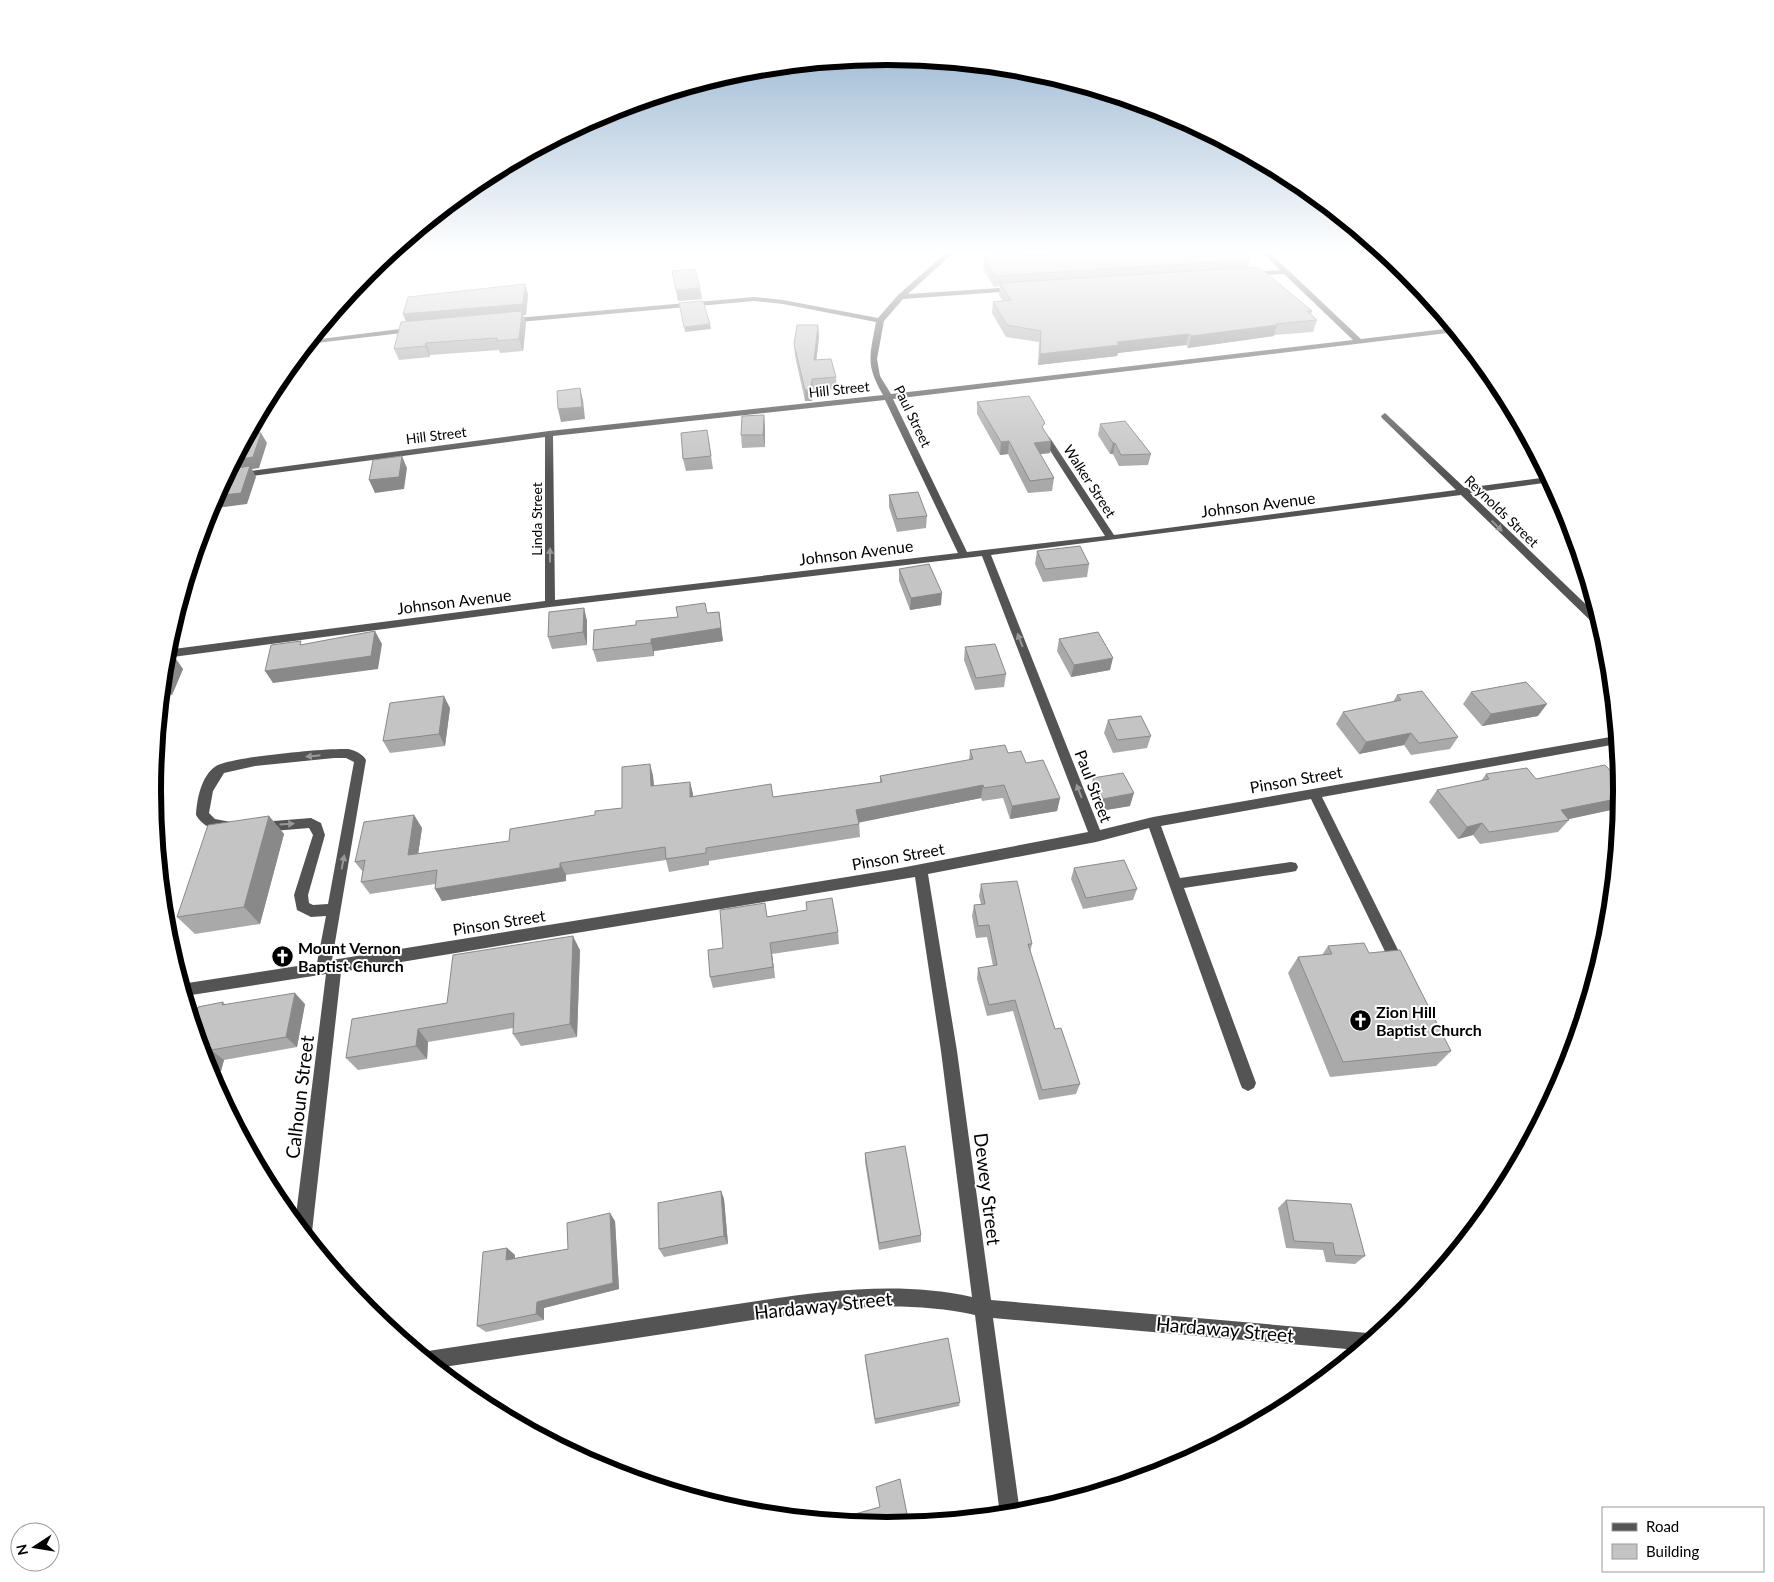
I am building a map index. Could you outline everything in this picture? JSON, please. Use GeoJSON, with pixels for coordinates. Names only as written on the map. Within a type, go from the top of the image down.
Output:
{"type":"FeatureCollection","features":[{"type":"Feature","properties":{"kind":"street","name":"Paul Street"},"geometry":{"type":"LineString","coordinates":[[879,327],[873,359],[876,376],[963,554]]}},
{"type":"Feature","properties":{"kind":"street"},"geometry":{"type":"LineString","coordinates":[[1344,327],[1359,341]]}},
{"type":"Feature","properties":{"kind":"street"},"geometry":{"type":"LineString","coordinates":[[317,341],[421,328]]}},
{"type":"Feature","properties":{"kind":"street","name":"Hill Street"},"geometry":{"type":"LineString","coordinates":[[233,476],[549,434],[888,398],[1448,331]]}},
{"type":"Feature","properties":{"kind":"street","name":"Reynolds Street"},"geometry":{"type":"LineString","coordinates":[[1386,416],[1591,615]]}},
{"type":"Feature","properties":{"kind":"street","name":"Linda Street"},"geometry":{"type":"LineString","coordinates":[[549,434],[550,604]]}},
{"type":"Feature","properties":{"kind":"street","name":"Walker Street"},"geometry":{"type":"LineString","coordinates":[[1046,438],[1111,538]]}},
{"type":"Feature","properties":{"kind":"street","name":"Johnson Avenue"},"geometry":{"type":"LineString","coordinates":[[174,653],[550,604],[1111,538],[1543,481]]}},
{"type":"Feature","properties":{"kind":"street","name":"Paul Street"},"geometry":{"type":"LineString","coordinates":[[985,552],[1096,837]]}},
{"type":"Feature","properties":{"kind":"street","name":"Pinson Street"},"geometry":{"type":"LineString","coordinates":[[189,989],[328,968],[921,870],[1096,837],[1153,822],[1611,741]]}},
{"type":"Feature","properties":{"kind":"street","name":"Calhoun Street"},"geometry":{"type":"LineString","coordinates":[[304,1223],[334,910],[360,760],[348,753],[243,764],[221,769],[208,785],[202,803],[202,815],[212,824],[244,828],[311,823],[316,827],[319,834],[301,895],[302,906],[310,911],[334,910]]}},
{"type":"Feature","properties":{"kind":"street"},"geometry":{"type":"LineString","coordinates":[[1314,794],[1405,977]]}},
{"type":"Feature","properties":{"kind":"street"},"geometry":{"type":"LineString","coordinates":[[1153,822],[1248,1083]]}},
{"type":"Feature","properties":{"kind":"street"},"geometry":{"type":"LineString","coordinates":[[1176,884],[1292,867]]}},
{"type":"Feature","properties":{"kind":"street","name":"Dewey Street"},"geometry":{"type":"LineString","coordinates":[[921,870],[949,1051],[1009,1506]]}},
{"type":"Feature","properties":{"kind":"street","name":"Hardaway Street"},"geometry":{"type":"LineString","coordinates":[[435,1359],[826,1300],[896,1296],[945,1300],[982,1308],[1361,1341]]}},
{"type":"Feature","properties":{"kind":"building"},"geometry":{"type":"Polygon","coordinates":[[[400,327],[520,327],[519,339],[497,341],[497,338],[426,343],[425,346],[394,349],[400,327]]]}},
{"type":"Feature","properties":{"kind":"building"},"geometry":{"type":"Polygon","coordinates":[[[797,327],[818,327],[814,360],[831,359],[836,377],[812,379],[811,389],[805,390],[794,344],[797,327]]]}},
{"type":"Feature","properties":{"kind":"building"},"geometry":{"type":"Polygon","coordinates":[[[1017,327],[1263,327],[1191,336],[1189,334],[1117,342],[1119,345],[1040,354],[1041,331],[1017,327]]]}},
{"type":"Feature","properties":{"kind":"building"},"geometry":{"type":"Polygon","coordinates":[[[580,388],[582,407],[558,409],[557,391],[580,388]]]}},
{"type":"Feature","properties":{"kind":"building"},"geometry":{"type":"Polygon","coordinates":[[[1029,396],[1045,423],[1042,427],[1051,441],[1034,443],[1054,478],[1030,481],[1009,441],[1001,442],[977,402],[1029,396]]]}},
{"type":"Feature","properties":{"kind":"building"},"geometry":{"type":"Polygon","coordinates":[[[764,415],[763,435],[741,435],[742,416],[764,415]]]}},
{"type":"Feature","properties":{"kind":"building"},"geometry":{"type":"Polygon","coordinates":[[[1125,421],[1151,454],[1121,455],[1115,443],[1113,443],[1100,424],[1125,421]]]}},
{"type":"Feature","properties":{"kind":"building"},"geometry":{"type":"Polygon","coordinates":[[[707,430],[711,456],[683,459],[681,433],[707,430]]]}},
{"type":"Feature","properties":{"kind":"building"},"geometry":{"type":"Polygon","coordinates":[[[255,433],[261,433],[253,457],[242,459],[255,433]]]}},
{"type":"Feature","properties":{"kind":"building"},"geometry":{"type":"Polygon","coordinates":[[[402,456],[399,477],[369,480],[373,460],[402,456]]]}},
{"type":"Feature","properties":{"kind":"building"},"geometry":{"type":"Polygon","coordinates":[[[250,466],[241,493],[224,495],[236,470],[237,468],[250,466]]]}},
{"type":"Feature","properties":{"kind":"building"},"geometry":{"type":"Polygon","coordinates":[[[918,492],[927,516],[897,519],[889,495],[918,492]]]}},
{"type":"Feature","properties":{"kind":"building"},"geometry":{"type":"Polygon","coordinates":[[[1080,546],[1089,564],[1045,569],[1037,551],[1080,546]]]}},
{"type":"Feature","properties":{"kind":"building"},"geometry":{"type":"Polygon","coordinates":[[[929,564],[942,593],[911,598],[899,569],[929,564]]]}},
{"type":"Feature","properties":{"kind":"building"},"geometry":{"type":"Polygon","coordinates":[[[705,603],[707,613],[719,612],[721,628],[651,639],[651,643],[593,650],[594,630],[636,625],[636,621],[678,617],[676,607],[705,603]]]}},
{"type":"Feature","properties":{"kind":"building"},"geometry":{"type":"Polygon","coordinates":[[[584,608],[583,632],[548,637],[549,612],[584,608]]]}},
{"type":"Feature","properties":{"kind":"building"},"geometry":{"type":"Polygon","coordinates":[[[375,631],[371,656],[265,671],[271,645],[301,641],[300,645],[375,631]]]}},
{"type":"Feature","properties":{"kind":"building"},"geometry":{"type":"Polygon","coordinates":[[[1098,632],[1113,658],[1074,665],[1059,639],[1098,632]]]}},
{"type":"Feature","properties":{"kind":"building"},"geometry":{"type":"Polygon","coordinates":[[[995,644],[1006,674],[976,678],[965,647],[995,644]]]}},
{"type":"Feature","properties":{"kind":"building"},"geometry":{"type":"Polygon","coordinates":[[[1526,682],[1547,704],[1491,714],[1471,692],[1526,682]]]}},
{"type":"Feature","properties":{"kind":"building"},"geometry":{"type":"Polygon","coordinates":[[[1422,691],[1458,737],[1419,743],[1411,733],[1366,742],[1343,712],[1401,700],[1397,695],[1422,691]]]}},
{"type":"Feature","properties":{"kind":"building"},"geometry":{"type":"Polygon","coordinates":[[[444,696],[439,734],[383,741],[390,703],[444,696]]]}},
{"type":"Feature","properties":{"kind":"building"},"geometry":{"type":"Polygon","coordinates":[[[1141,716],[1151,736],[1117,740],[1108,720],[1141,716]]]}},
{"type":"Feature","properties":{"kind":"building"},"geometry":{"type":"Polygon","coordinates":[[[1005,745],[1008,753],[1021,751],[1026,763],[1043,760],[1060,798],[1012,806],[1004,785],[984,788],[983,785],[856,810],[859,824],[706,848],[706,853],[666,859],[665,847],[560,863],[560,868],[435,889],[437,870],[361,882],[365,860],[355,862],[364,822],[414,815],[408,855],[509,841],[510,829],[595,815],[595,811],[622,808],[622,767],[650,764],[651,786],[690,782],[690,797],[771,784],[773,797],[882,782],[880,776],[973,759],[970,750],[1005,745]]]}},
{"type":"Feature","properties":{"kind":"building"},"geometry":{"type":"Polygon","coordinates":[[[1605,765],[1612,773],[1613,800],[1561,810],[1569,820],[1489,832],[1482,823],[1467,827],[1437,790],[1489,779],[1486,774],[1527,768],[1536,779],[1605,765]]]}},
{"type":"Feature","properties":{"kind":"building"},"geometry":{"type":"Polygon","coordinates":[[[1123,773],[1134,793],[1103,799],[1093,778],[1123,773]]]}},
{"type":"Feature","properties":{"kind":"building"},"geometry":{"type":"Polygon","coordinates":[[[269,816],[244,907],[177,917],[208,825],[269,816]]]}},
{"type":"Feature","properties":{"kind":"building"},"geometry":{"type":"Polygon","coordinates":[[[1124,860],[1137,889],[1086,898],[1074,868],[1124,860]]]}},
{"type":"Feature","properties":{"kind":"building"},"geometry":{"type":"Polygon","coordinates":[[[1017,881],[1032,944],[1028,944],[1055,1029],[1061,1028],[1080,1084],[1042,1090],[1015,1000],[989,1005],[978,968],[997,965],[989,925],[978,926],[974,905],[985,904],[981,884],[1017,881]]]}},
{"type":"Feature","properties":{"kind":"building"},"geometry":{"type":"Polygon","coordinates":[[[832,898],[838,932],[770,943],[773,967],[710,977],[708,950],[723,948],[720,910],[765,903],[767,917],[807,910],[806,902],[832,898]]]}},
{"type":"Feature","properties":{"kind":"building"},"geometry":{"type":"Polygon","coordinates":[[[573,936],[570,1024],[513,1034],[514,1013],[418,1029],[416,1046],[346,1058],[352,1019],[447,1003],[453,955],[573,936]]]}},
{"type":"Feature","properties":{"kind":"building","name":"Zion Hill Baptist Church"},"geometry":{"type":"Polygon","coordinates":[[[1364,943],[1369,953],[1400,950],[1451,1051],[1343,1062],[1298,957],[1332,954],[1328,946],[1364,943]]]}},
{"type":"Feature","properties":{"kind":"building"},"geometry":{"type":"Polygon","coordinates":[[[295,993],[286,1037],[211,1050],[210,1053],[196,1012],[198,1007],[223,1002],[222,1005],[295,993]]]}},
{"type":"Feature","properties":{"kind":"building"},"geometry":{"type":"Polygon","coordinates":[[[905,1146],[921,1235],[879,1243],[865,1153],[905,1146]]]}},
{"type":"Feature","properties":{"kind":"building"},"geometry":{"type":"Polygon","coordinates":[[[721,1191],[724,1236],[659,1249],[658,1203],[721,1191]]]}},
{"type":"Feature","properties":{"kind":"building"},"geometry":{"type":"Polygon","coordinates":[[[1286,1200],[1351,1204],[1365,1256],[1335,1255],[1333,1243],[1294,1241],[1286,1200]]]}},
{"type":"Feature","properties":{"kind":"building"},"geometry":{"type":"Polygon","coordinates":[[[610,1213],[613,1283],[537,1302],[536,1314],[477,1326],[483,1252],[507,1248],[506,1260],[568,1249],[567,1223],[610,1213]]]}},
{"type":"Feature","properties":{"kind":"building"},"geometry":{"type":"Polygon","coordinates":[[[948,1338],[960,1402],[875,1419],[865,1355],[948,1338]]]}},
{"type":"Feature","properties":{"kind":"building"},"geometry":{"type":"Polygon","coordinates":[[[900,1479],[907,1516],[855,1516],[855,1514],[880,1507],[876,1487],[900,1479]]]}},
{"type":"Feature","properties":{"kind":"place","name":"Mount Vernon Baptist Church"},"geometry":{"type":"Point","coordinates":[282,956]}},
{"type":"Feature","properties":{"kind":"place","name":"Zion Hill Baptist Church"},"geometry":{"type":"Point","coordinates":[1360,1020]}}]}
